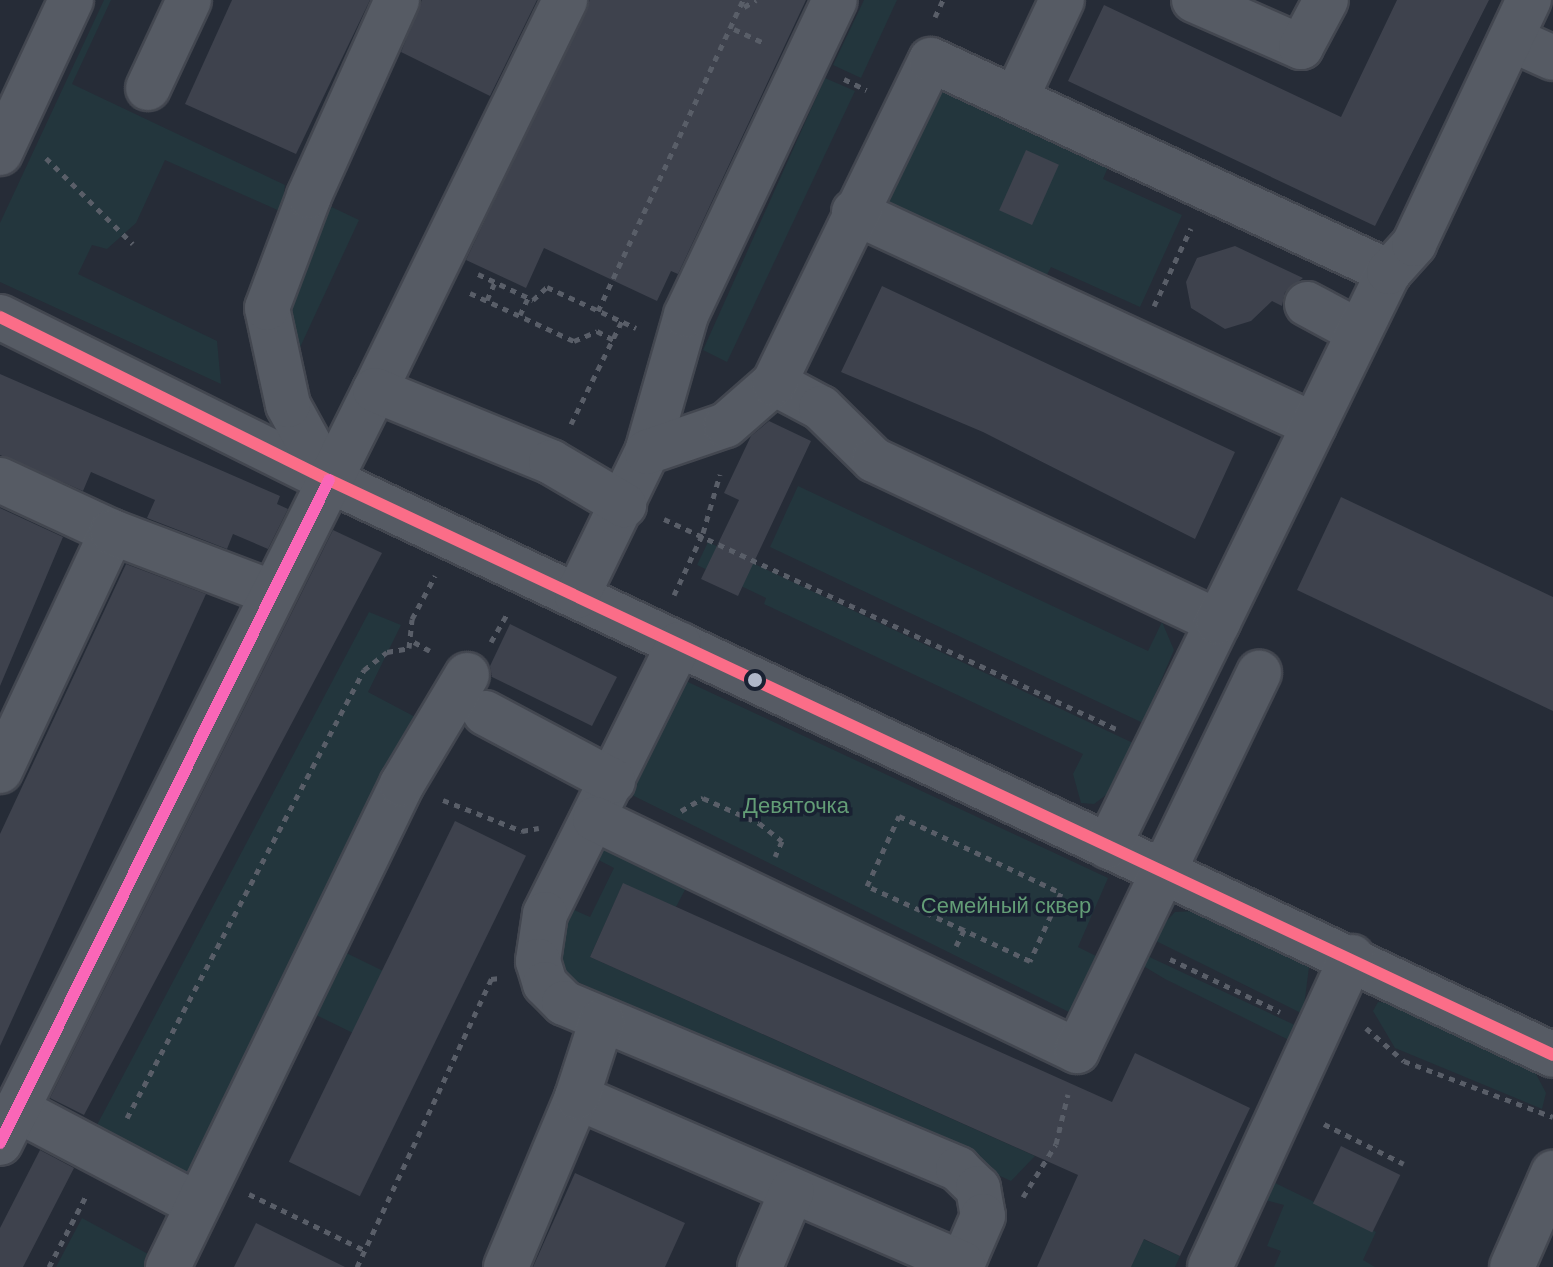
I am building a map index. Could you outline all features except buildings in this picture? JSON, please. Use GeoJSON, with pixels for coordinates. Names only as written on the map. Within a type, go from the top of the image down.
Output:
{"type":"FeatureCollection","features":[{"type":"Feature","properties":{"kind":"street"},"geometry":{"type":"LineString","coordinates":[[0,153],[71,0]]}},
{"type":"Feature","properties":{"kind":"street"},"geometry":{"type":"LineString","coordinates":[[148,88],[189,0]]}},
{"type":"Feature","properties":{"kind":"street"},"geometry":{"type":"LineString","coordinates":[[329,480],[288,405],[267,308],[309,196],[397,0]]}},
{"type":"Feature","properties":{"kind":"street"},"geometry":{"type":"LineString","coordinates":[[202,1189],[8,1126],[437,266],[565,0]]}},
{"type":"Feature","properties":{"kind":"street"},"geometry":{"type":"LineString","coordinates":[[577,596],[624,505],[647,452],[686,315],[835,0]]}},
{"type":"Feature","properties":{"kind":"street"},"geometry":{"type":"LineString","coordinates":[[1017,96],[1062,0]]}},
{"type":"Feature","properties":{"kind":"street"},"geometry":{"type":"LineString","coordinates":[[1194,0],[1301,47],[1326,0]]}},
{"type":"Feature","properties":{"kind":"street"},"geometry":{"type":"LineString","coordinates":[[1108,847],[1389,272],[1414,244],[1529,0]]}},
{"type":"Feature","properties":{"kind":"street"},"geometry":{"type":"LineString","coordinates":[[1511,39],[1553,58]]}},
{"type":"Feature","properties":{"kind":"street"},"geometry":{"type":"LineString","coordinates":[[647,452],[726,425],[774,383],[854,212],[931,60],[1017,96],[1389,272]]}},
{"type":"Feature","properties":{"kind":"street"},"geometry":{"type":"LineString","coordinates":[[854,212],[1314,425]]}},
{"type":"Feature","properties":{"kind":"street"},"geometry":{"type":"LineString","coordinates":[[1307,304],[1359,332]]}},
{"type":"Feature","properties":{"kind":"street"},"geometry":{"type":"LineString","coordinates":[[0,317],[329,480],[1161,872],[1352,957],[1553,1055]]}},
{"type":"Feature","properties":{"kind":"street"},"geometry":{"type":"LineString","coordinates":[[774,383],[821,408],[874,460],[1218,622]]}},
{"type":"Feature","properties":{"kind":"street"},"geometry":{"type":"LineString","coordinates":[[375,390],[551,462],[624,505]]}},
{"type":"Feature","properties":{"kind":"street"},"geometry":{"type":"LineString","coordinates":[[0,480],[112,532],[273,593]]}},
{"type":"Feature","properties":{"kind":"street"},"geometry":{"type":"LineString","coordinates":[[0,771],[112,532]]}},
{"type":"Feature","properties":{"kind":"street"},"geometry":{"type":"LineString","coordinates":[[577,1097],[961,1265],[983,1216],[978,1188],[958,1169],[602,1020],[552,994],[540,971],[545,914],[679,644]]}},
{"type":"Feature","properties":{"kind":"street"},"geometry":{"type":"LineString","coordinates":[[168,1267],[202,1189],[402,784],[476,694],[604,800],[937,987],[1074,1051],[1131,940],[1259,672]]}},
{"type":"Feature","properties":{"kind":"street"},"geometry":{"type":"LineString","coordinates":[[1210,1267],[1287,1105],[1352,957]]}},
{"type":"Feature","properties":{"kind":"street"},"geometry":{"type":"LineString","coordinates":[[506,1267],[577,1097],[602,1020]]}},
{"type":"Feature","properties":{"kind":"street"},"geometry":{"type":"LineString","coordinates":[[1512,1267],[1553,1173]]}},
{"type":"Feature","properties":{"kind":"street"},"geometry":{"type":"LineString","coordinates":[[760,1267],[792,1191]]}},
{"type":"Feature","properties":{"kind":"path"},"geometry":{"type":"LineString","coordinates":[[598,311],[744,4],[756,0]]}},
{"type":"Feature","properties":{"kind":"path"},"geometry":{"type":"LineString","coordinates":[[43,154],[133,244]]}},
{"type":"Feature","properties":{"kind":"path"},"geometry":{"type":"LineString","coordinates":[[1137,343],[1210,187]]}},
{"type":"Feature","properties":{"kind":"path"},"geometry":{"type":"LineString","coordinates":[[437,266],[495,282],[528,298]]}},
{"type":"Feature","properties":{"kind":"path"},"geometry":{"type":"LineString","coordinates":[[437,266],[487,300],[574,341],[597,331],[614,340]]}},
{"type":"Feature","properties":{"kind":"path"},"geometry":{"type":"LineString","coordinates":[[487,300],[495,282]]}},
{"type":"Feature","properties":{"kind":"path"},"geometry":{"type":"LineString","coordinates":[[519,315],[528,298],[547,287],[622,321],[551,462]]}},
{"type":"Feature","properties":{"kind":"path"},"geometry":{"type":"LineString","coordinates":[[672,599],[703,533],[719,486],[726,425]]}},
{"type":"Feature","properties":{"kind":"path"},"geometry":{"type":"LineString","coordinates":[[624,505],[703,533],[1157,748]]}},
{"type":"Feature","properties":{"kind":"path"},"geometry":{"type":"LineString","coordinates":[[122,1128],[364,670],[387,652],[409,648],[412,619],[438,569]]}},
{"type":"Feature","properties":{"kind":"path"},"geometry":{"type":"LineString","coordinates":[[402,784],[522,831],[604,800]]}},
{"type":"Feature","properties":{"kind":"path"},"geometry":{"type":"LineString","coordinates":[[899,816],[1061,893],[1030,961],[964,930],[867,886],[899,816]]}},
{"type":"Feature","properties":{"kind":"path"},"geometry":{"type":"LineString","coordinates":[[937,987],[964,930]]}},
{"type":"Feature","properties":{"kind":"path"},"geometry":{"type":"LineString","coordinates":[[1131,940],[1324,1022],[1380,1034],[1404,1061],[1553,1117]]}},
{"type":"Feature","properties":{"kind":"path"},"geometry":{"type":"LineString","coordinates":[[357,1267],[491,979],[540,971]]}},
{"type":"Feature","properties":{"kind":"path"},"geometry":{"type":"LineString","coordinates":[[983,1216],[1024,1196],[1056,1144],[1074,1051]]}},
{"type":"Feature","properties":{"kind":"path"},"geometry":{"type":"LineString","coordinates":[[1287,1105],[1404,1164]]}},
{"type":"Feature","properties":{"kind":"path"},"geometry":{"type":"LineString","coordinates":[[49,1267],[92,1184]]}},
{"type":"Feature","properties":{"kind":"path"},"geometry":{"type":"LineString","coordinates":[[202,1189],[364,1250]]}},
{"type":"Feature","properties":{"kind":"green space"},"geometry":{"type":"Polygon","coordinates":[[[104,0],[111,0],[72,84],[285,185],[282,212],[165,160],[136,223],[107,249],[92,245],[78,274],[217,341],[221,384],[0,282],[0,223],[104,0]]]}},
{"type":"Feature","properties":{"kind":"green space"},"geometry":{"type":"Polygon","coordinates":[[[864,0],[897,0],[861,78],[833,65],[864,0]]]}},
{"type":"Feature","properties":{"kind":"green space"},"geometry":{"type":"Polygon","coordinates":[[[825,78],[855,91],[727,362],[703,350],[825,78]]]}},
{"type":"Feature","properties":{"kind":"green space"},"geometry":{"type":"Polygon","coordinates":[[[949,90],[1108,167],[1103,179],[1182,215],[1140,307],[1051,267],[1044,280],[892,209],[885,192],[930,92],[949,90]]]}},
{"type":"Feature","properties":{"kind":"green space"},"geometry":{"type":"Polygon","coordinates":[[[321,202],[359,220],[296,356],[283,320],[321,202]]]}},
{"type":"Feature","properties":{"kind":"green space"},"geometry":{"type":"Polygon","coordinates":[[[798,486],[1148,651],[1162,622],[1174,650],[1143,723],[770,547],[798,486]]]}},
{"type":"Feature","properties":{"kind":"green space"},"geometry":{"type":"Polygon","coordinates":[[[708,542],[1133,743],[1110,792],[1094,804],[1081,803],[1073,774],[1083,754],[764,604],[766,598],[697,565],[708,542]]]}},
{"type":"Feature","properties":{"kind":"green space"},"geometry":{"type":"Polygon","coordinates":[[[369,612],[401,625],[368,692],[419,719],[182,1190],[89,1140],[369,612]]]}},
{"type":"Feature","properties":{"kind":"green space"},"geometry":{"type":"Polygon","coordinates":[[[673,675],[1108,878],[1078,947],[1098,957],[1069,1012],[632,795],[629,778],[673,675]]]}},
{"type":"Feature","properties":{"kind":"green space"},"geometry":{"type":"Polygon","coordinates":[[[607,842],[688,884],[676,907],[623,884],[590,957],[1035,1156],[1011,1181],[567,977],[550,936],[565,906],[590,917],[614,868],[589,855],[607,842]]]}},
{"type":"Feature","properties":{"kind":"green space"},"geometry":{"type":"Polygon","coordinates":[[[1197,911],[1309,967],[1303,1014],[1150,938],[1175,912],[1197,911]]]}},
{"type":"Feature","properties":{"kind":"green space"},"geometry":{"type":"Polygon","coordinates":[[[332,946],[383,971],[353,1033],[302,1008],[332,946]]]}},
{"type":"Feature","properties":{"kind":"green space"},"geometry":{"type":"Polygon","coordinates":[[[1143,954],[1299,1027],[1291,1041],[1165,979],[1140,964],[1143,954]]]}},
{"type":"Feature","properties":{"kind":"green space"},"geometry":{"type":"Polygon","coordinates":[[[1378,1002],[1404,1004],[1534,1070],[1546,1093],[1542,1109],[1395,1048],[1373,1011],[1378,1002]]]}},
{"type":"Feature","properties":{"kind":"green space"},"geometry":{"type":"Polygon","coordinates":[[[1263,1177],[1376,1232],[1363,1260],[1375,1267],[1274,1267],[1281,1251],[1267,1246],[1284,1205],[1254,1197],[1263,1177]]]}},
{"type":"Feature","properties":{"kind":"green space"},"geometry":{"type":"Polygon","coordinates":[[[82,1218],[161,1261],[165,1267],[56,1267],[82,1218]]]}},
{"type":"Feature","properties":{"kind":"green space"},"geometry":{"type":"Polygon","coordinates":[[[1143,1239],[1180,1256],[1175,1267],[1130,1267],[1143,1239]]]}},
{"type":"Feature","properties":{"kind":"transit line"},"geometry":{"type":"LineString","coordinates":[[0,317],[329,480],[1553,1055]]}},
{"type":"Feature","properties":{"kind":"transit line"},"geometry":{"type":"LineString","coordinates":[[0,1143],[329,480]]}},
{"type":"Feature","properties":{"kind":"park label","name":"Девяточка"},"geometry":{"type":"Point","coordinates":[796,806]}},
{"type":"Feature","properties":{"kind":"park label","name":"Семейный сквер"},"geometry":{"type":"Point","coordinates":[1006,906]}}]}
